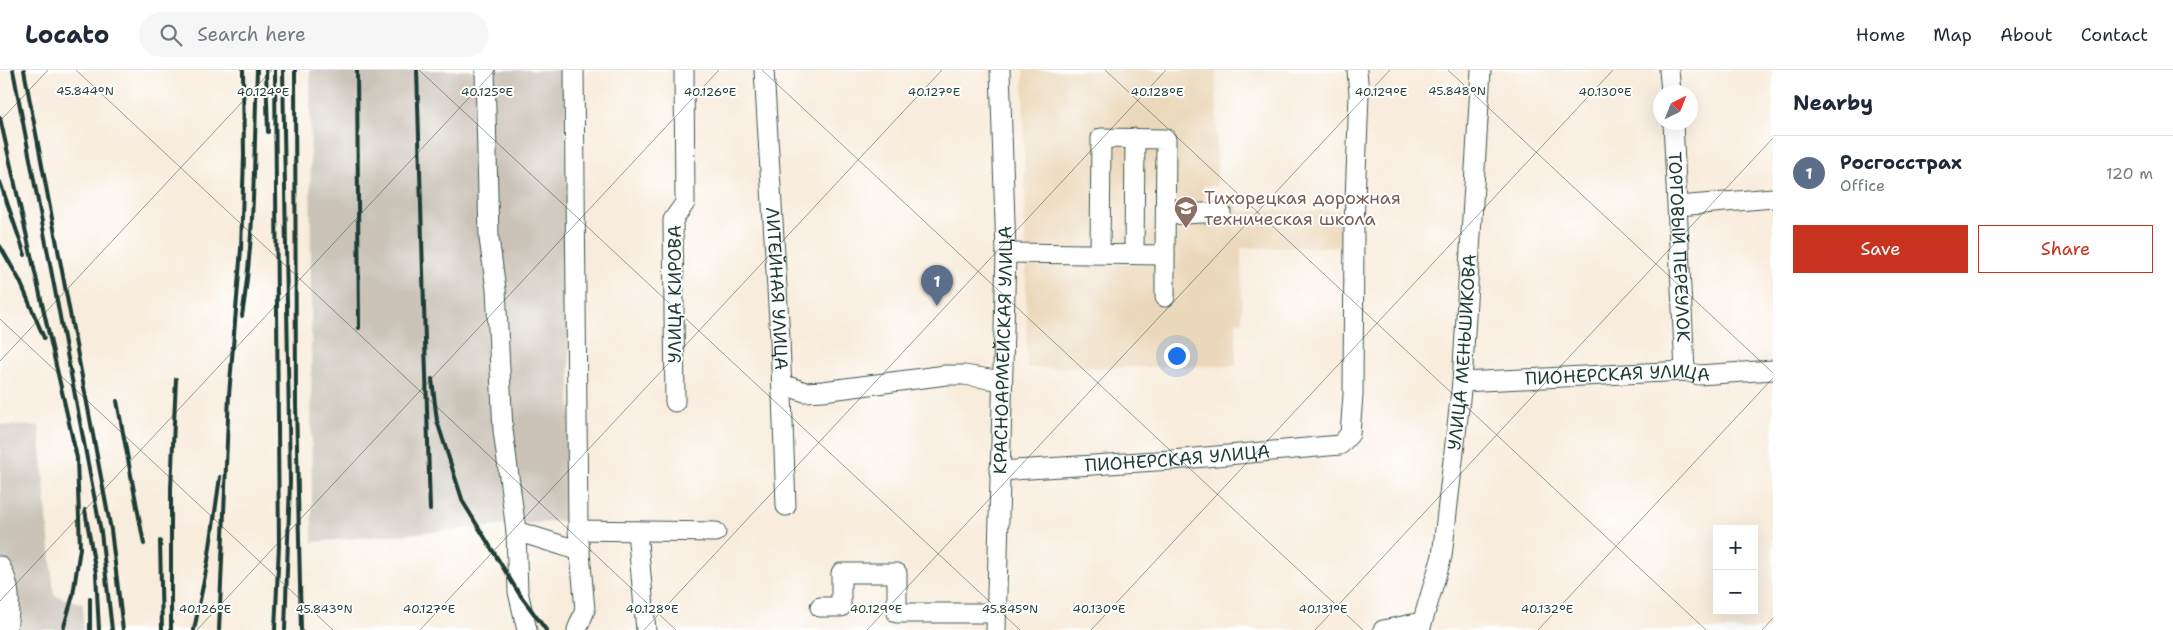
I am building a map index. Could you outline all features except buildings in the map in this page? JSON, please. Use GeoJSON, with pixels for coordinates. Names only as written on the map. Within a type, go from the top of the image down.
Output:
{"type":"FeatureCollection","features":[{"type":"Feature","properties":{"kind":"street"},"geometry":{"type":"LineString","coordinates":[[486,70],[489,238],[496,289],[503,430],[516,531],[518,592],[527,630]]}},
{"type":"Feature","properties":{"kind":"street"},"geometry":{"type":"LineString","coordinates":[[574,70],[578,530],[585,610],[578,630]]}},
{"type":"Feature","properties":{"kind":"street","name":"УЛИЦА КИРОВА"},"geometry":{"type":"LineString","coordinates":[[675,402],[673,220],[685,203],[684,70]]}},
{"type":"Feature","properties":{"kind":"street","name":"ЛИТЕЙНАЯ УЛИЦА"},"geometry":{"type":"LineString","coordinates":[[764,70],[782,384],[786,506]]}},
{"type":"Feature","properties":{"kind":"street","name":"КРАСНОАРМЕЙСКАЯ УЛИЦА"},"geometry":{"type":"LineString","coordinates":[[996,621],[1006,252],[1000,70]]}},
{"type":"Feature","properties":{"kind":"street","name":"ПИОНЕРСКАЯ УЛИЦА"},"geometry":{"type":"LineString","coordinates":[[999,471],[1172,460],[1340,445],[1350,434],[1353,394],[1354,227],[1359,94],[1357,70]]}},
{"type":"Feature","properties":{"kind":"street","name":"УЛИЦА МЕНЬШИКОВА"},"geometry":{"type":"LineString","coordinates":[[1421,626],[1442,556],[1462,382],[1481,70]]}},
{"type":"Feature","properties":{"kind":"street"},"geometry":{"type":"LineString","coordinates":[[1669,70],[1670,85]]}},
{"type":"Feature","properties":{"kind":"street","name":"ТОРГОВЫЙ ПЕРЕУЛОК"},"geometry":{"type":"LineString","coordinates":[[1673,130],[1685,371]]}},
{"type":"Feature","properties":{"kind":"street"},"geometry":{"type":"LineString","coordinates":[[1100,254],[1102,138],[1166,139],[1165,297]]}},
{"type":"Feature","properties":{"kind":"street"},"geometry":{"type":"LineString","coordinates":[[1134,254],[1135,138]]}},
{"type":"Feature","properties":{"kind":"street"},"geometry":{"type":"LineString","coordinates":[[1678,206],[1773,198]]}},
{"type":"Feature","properties":{"kind":"street"},"geometry":{"type":"LineString","coordinates":[[1166,215],[1221,212]]}},
{"type":"Feature","properties":{"kind":"street"},"geometry":{"type":"LineString","coordinates":[[1006,252],[1165,254]]}},
{"type":"Feature","properties":{"kind":"street","name":"ПИОНЕРСКАЯ УЛИЦА"},"geometry":{"type":"LineString","coordinates":[[1462,382],[1685,371],[1699,375],[1773,370]]}},
{"type":"Feature","properties":{"kind":"street"},"geometry":{"type":"LineString","coordinates":[[782,384],[805,392],[946,375],[964,375],[1002,381]]}},
{"type":"Feature","properties":{"kind":"street"},"geometry":{"type":"LineString","coordinates":[[578,530],[716,532]]}},
{"type":"Feature","properties":{"kind":"street"},"geometry":{"type":"LineString","coordinates":[[516,531],[580,551]]}},
{"type":"Feature","properties":{"kind":"street"},"geometry":{"type":"LineString","coordinates":[[637,531],[646,630]]}},
{"type":"Feature","properties":{"kind":"street"},"geometry":{"type":"LineString","coordinates":[[0,566],[5,574],[11,602],[7,630]]}},
{"type":"Feature","properties":{"kind":"street"},"geometry":{"type":"LineString","coordinates":[[820,607],[841,607],[841,573],[897,573],[897,622],[996,621]]}},
{"type":"Feature","properties":{"kind":"street"},"geometry":{"type":"LineString","coordinates":[[1383,630],[1421,626]]}},
{"type":"Feature","properties":{"kind":"shaded area"},"geometry":{"type":"Polygon","coordinates":[[[310,70],[565,70],[572,520],[312,542],[310,70]]]}},
{"type":"Feature","properties":{"kind":"shaded area","name":"Тихорецкая дорожная техническая школа"},"geometry":{"type":"Polygon","coordinates":[[[1023,70],[1216,70],[1217,186],[1204,186],[1204,203],[1238,203],[1238,211],[1347,211],[1348,247],[1241,248],[1242,322],[1236,322],[1236,366],[1027,368],[1023,70]]]}},
{"type":"Feature","properties":{"kind":"shaded area"},"geometry":{"type":"Polygon","coordinates":[[[0,425],[39,426],[54,595],[83,604],[83,630],[0,630],[0,425]]]}},
{"type":"Feature","properties":{"kind":"railway"},"geometry":{"type":"LineString","coordinates":[[13,70],[101,532],[112,630]]}},
{"type":"Feature","properties":{"kind":"railway"},"geometry":{"type":"LineString","coordinates":[[24,70],[111,530],[123,630]]}},
{"type":"Feature","properties":{"kind":"railway"},"geometry":{"type":"LineString","coordinates":[[219,630],[229,395],[241,249],[244,156],[243,70]]}},
{"type":"Feature","properties":{"kind":"railway"},"geometry":{"type":"LineString","coordinates":[[242,316],[252,224],[257,70]]}},
{"type":"Feature","properties":{"kind":"railway"},"geometry":{"type":"LineString","coordinates":[[266,70],[268,132]]}},
{"type":"Feature","properties":{"kind":"railway"},"geometry":{"type":"LineString","coordinates":[[275,70],[279,546],[275,630]]}},
{"type":"Feature","properties":{"kind":"railway"},"geometry":{"type":"LineString","coordinates":[[283,70],[290,481],[285,630]]}},
{"type":"Feature","properties":{"kind":"railway"},"geometry":{"type":"LineString","coordinates":[[295,70],[296,402],[301,630]]}},
{"type":"Feature","properties":{"kind":"railway"},"geometry":{"type":"LineString","coordinates":[[357,70],[359,328]]}},
{"type":"Feature","properties":{"kind":"railway"},"geometry":{"type":"LineString","coordinates":[[417,70],[430,510]]}},
{"type":"Feature","properties":{"kind":"railway"},"geometry":{"type":"LineString","coordinates":[[0,118],[77,458],[80,548],[73,595],[63,630]]}},
{"type":"Feature","properties":{"kind":"railway"},"geometry":{"type":"LineString","coordinates":[[0,182],[25,255]]}},
{"type":"Feature","properties":{"kind":"railway"},"geometry":{"type":"LineString","coordinates":[[0,246],[20,281],[44,338]]}},
{"type":"Feature","properties":{"kind":"railway"},"geometry":{"type":"LineString","coordinates":[[171,630],[171,488],[176,379]]}},
{"type":"Feature","properties":{"kind":"railway"},"geometry":{"type":"LineString","coordinates":[[432,379],[437,421],[463,502],[518,592],[546,630]]}},
{"type":"Feature","properties":{"kind":"railway"},"geometry":{"type":"LineString","coordinates":[[117,401],[144,544]]}},
{"type":"Feature","properties":{"kind":"railway"},"geometry":{"type":"LineString","coordinates":[[194,630],[208,561],[220,477]]}},
{"type":"Feature","properties":{"kind":"railway"},"geometry":{"type":"LineString","coordinates":[[85,510],[96,573],[99,630]]}},
{"type":"Feature","properties":{"kind":"railway"},"geometry":{"type":"LineString","coordinates":[[160,541],[162,630]]}},
{"type":"Feature","properties":{"kind":"railway"},"geometry":{"type":"LineString","coordinates":[[90,598],[90,630]]}},
{"type":"Feature","properties":{"kind":"place","name":"Тихорецкая дорожная техническая школа"},"geometry":{"type":"Point","coordinates":[1186,229]}},
{"type":"Feature","properties":{"kind":"place","name":"Росгосстрах"},"geometry":{"type":"Point","coordinates":[937,306]}}]}
